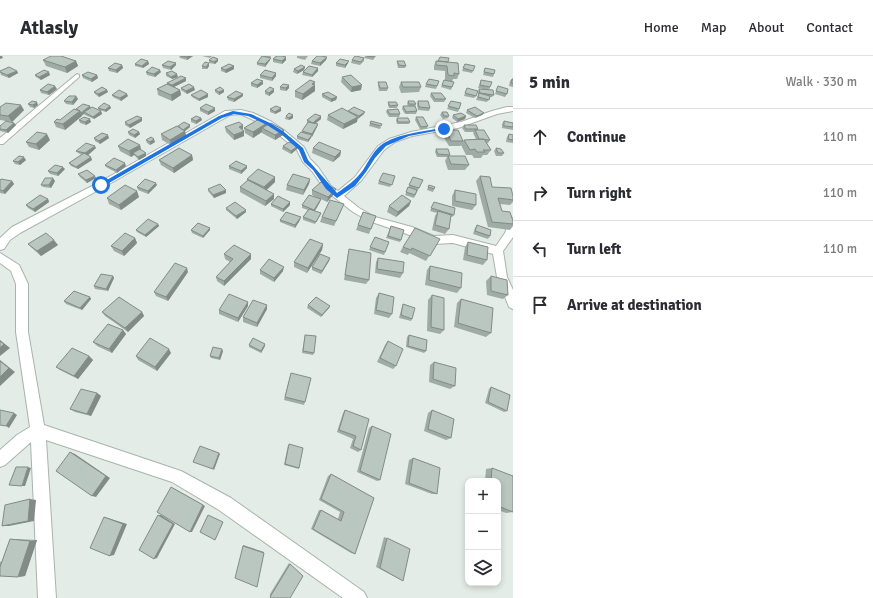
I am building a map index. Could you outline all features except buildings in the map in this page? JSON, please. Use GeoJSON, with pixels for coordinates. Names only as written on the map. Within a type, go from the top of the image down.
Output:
{"type":"FeatureCollection","features":[{"type":"Feature","properties":{"kind":"street"},"geometry":{"type":"LineString","coordinates":[[0,142],[77,76]]}},
{"type":"Feature","properties":{"kind":"street"},"geometry":{"type":"LineString","coordinates":[[337,196],[353,185],[384,145],[393,140],[408,135],[444,129],[489,114],[513,109]]}},
{"type":"Feature","properties":{"kind":"street"},"geometry":{"type":"LineString","coordinates":[[0,246],[6,237],[16,230],[101,185],[228,113],[233,112],[250,115],[269,124],[282,133],[301,149],[306,160],[315,169],[328,188],[372,220],[408,230],[433,240],[453,239],[498,251]]}},
{"type":"Feature","properties":{"kind":"street"},"geometry":{"type":"LineString","coordinates":[[513,220],[510,234],[498,251],[502,277],[513,304]]}},
{"type":"Feature","properties":{"kind":"street"},"geometry":{"type":"LineString","coordinates":[[0,257],[15,268],[22,284],[22,332],[38,430],[47,598]]}},
{"type":"Feature","properties":{"kind":"street"},"geometry":{"type":"LineString","coordinates":[[0,460],[22,440],[38,430]]}},
{"type":"Feature","properties":{"kind":"street"},"geometry":{"type":"LineString","coordinates":[[38,430],[176,476],[225,504],[358,598]]}},
{"type":"Feature","properties":{"kind":"route"},"geometry":{"type":"LineString","coordinates":[[101,185],[228,113],[233,112],[241,112],[269,124],[294,142],[301,149],[306,160],[315,169],[328,188],[337,196],[353,185],[365,171],[373,157],[384,145],[408,135],[444,129]]}}]}
